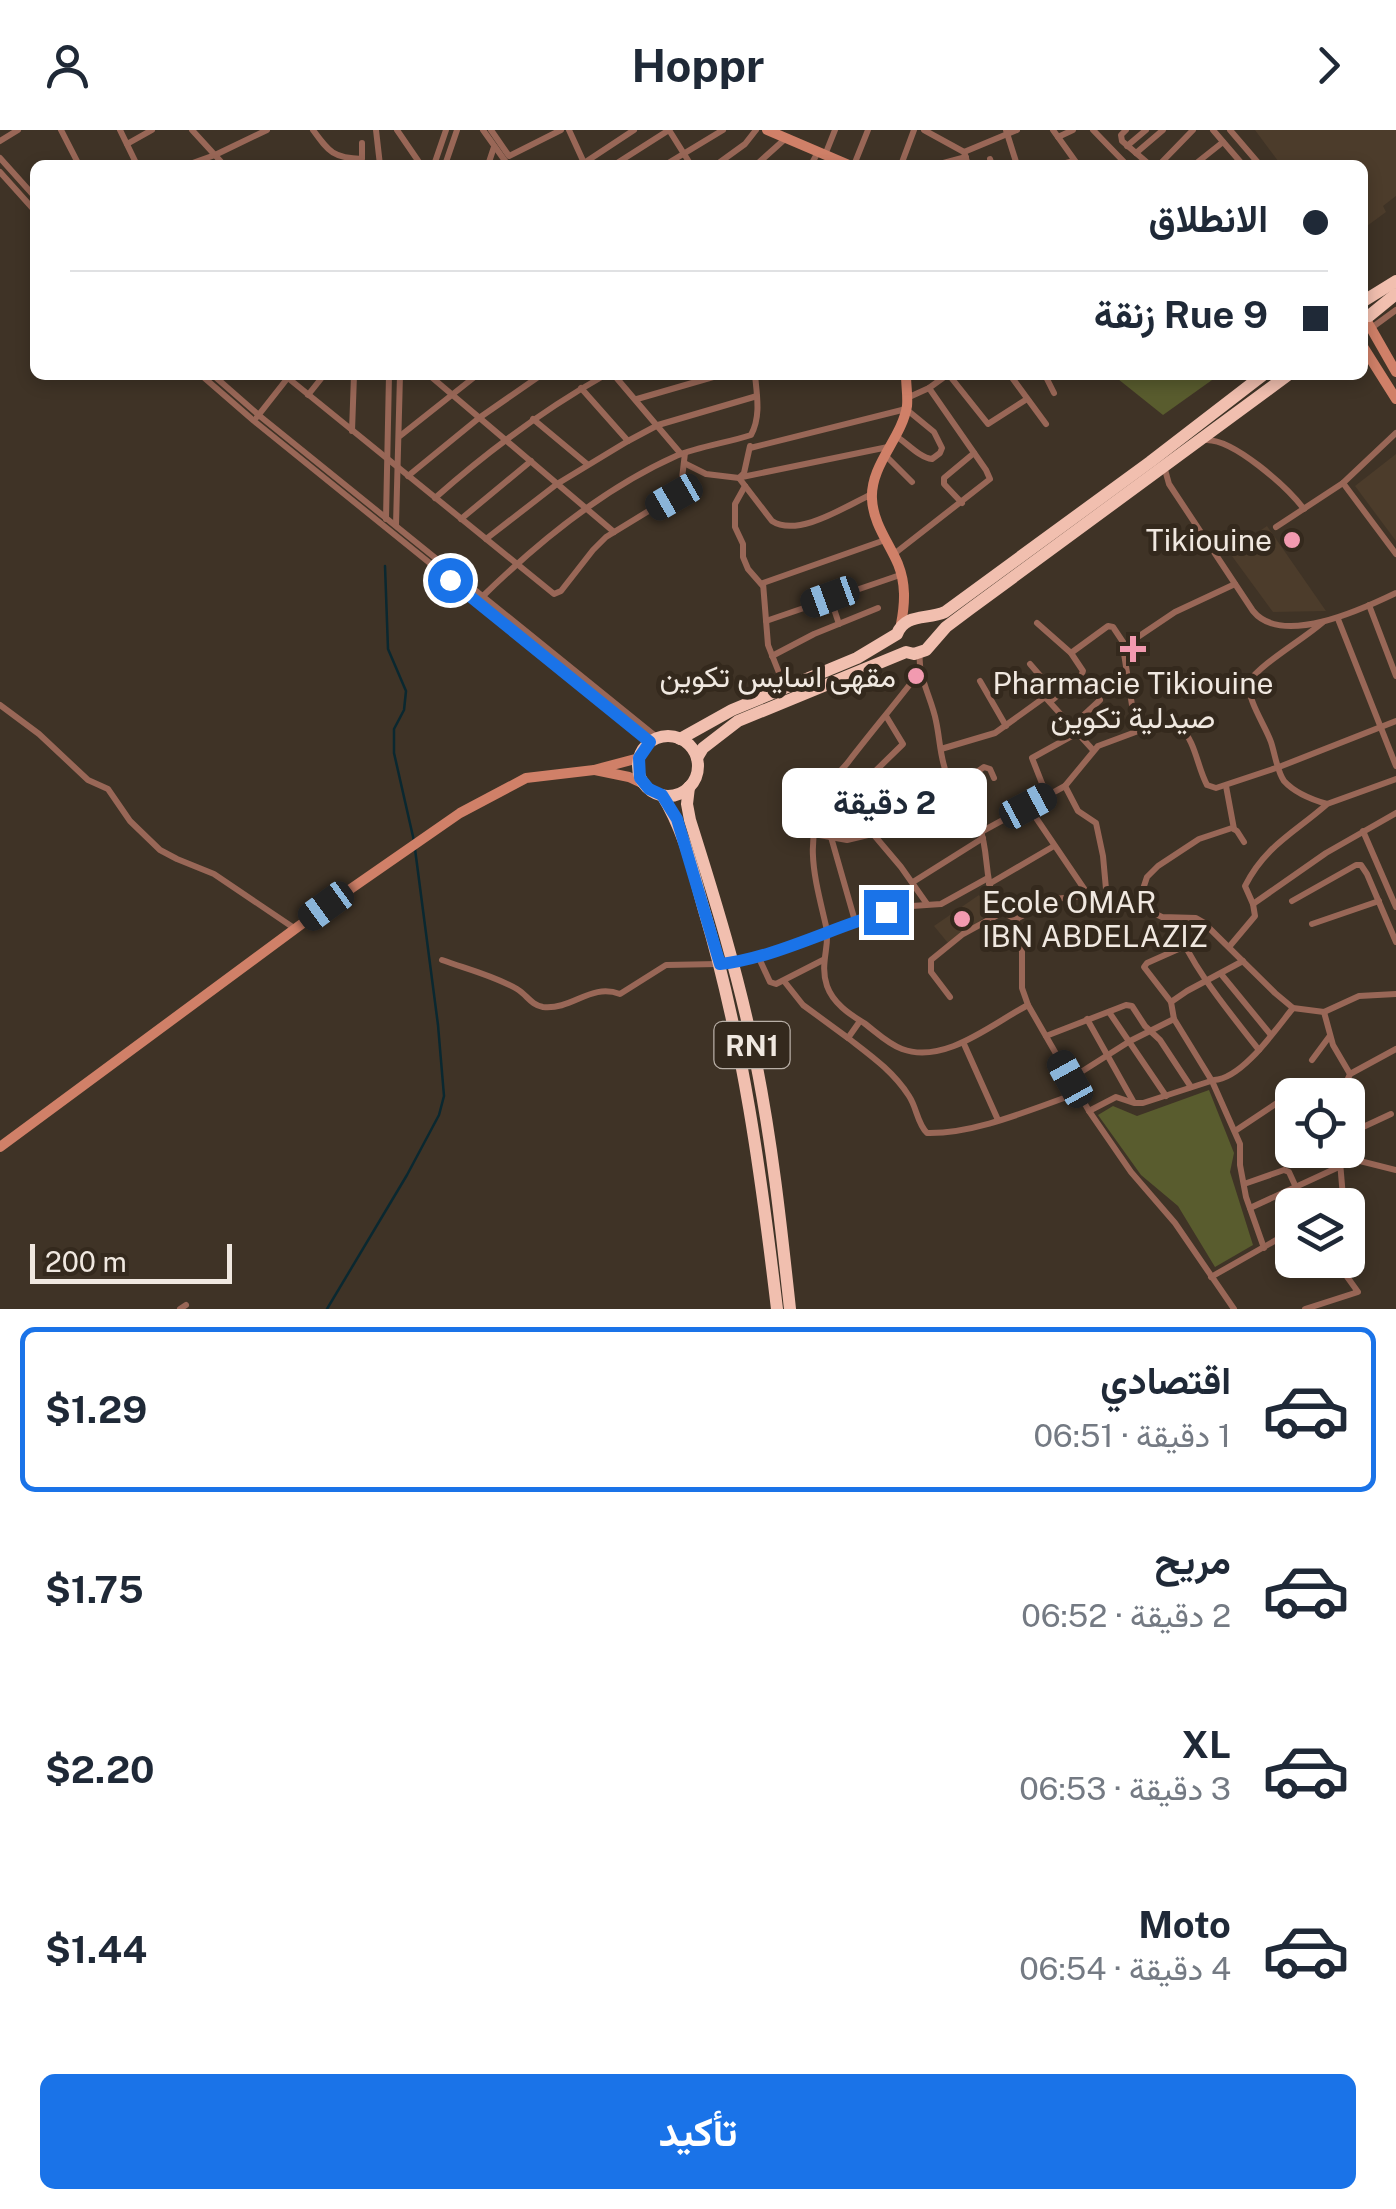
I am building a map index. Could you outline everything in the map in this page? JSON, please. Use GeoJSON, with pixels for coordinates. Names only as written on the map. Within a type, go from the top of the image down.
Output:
{"type":"FeatureCollection","features":[{"type":"Feature","properties":{"kind":"highway"},"geometry":{"type":"LineString","coordinates":[[1368,315],[1396,281]]}},
{"type":"Feature","properties":{"kind":"highway"},"geometry":{"type":"LineString","coordinates":[[1368,315],[1396,294]]}},
{"type":"Feature","properties":{"kind":"highway"},"geometry":{"type":"LineString","coordinates":[[680,739],[712,720],[857,658],[908,620],[944,612],[1150,462],[1251,380]]}},
{"type":"Feature","properties":{"kind":"highway"},"geometry":{"type":"LineString","coordinates":[[689,788],[662,795],[644,784],[638,772],[639,758],[654,740],[670,736],[680,739],[697,758],[703,748],[738,721],[911,652],[926,650],[970,608],[1281,380]]}},
{"type":"Feature","properties":{"kind":"highway"},"geometry":{"type":"LineString","coordinates":[[918,619],[932,631],[931,642]]}},
{"type":"Feature","properties":{"kind":"highway"},"geometry":{"type":"LineString","coordinates":[[899,629],[901,647],[911,652]]}},
{"type":"Feature","properties":{"kind":"highway","name":"RN1"},"geometry":{"type":"LineString","coordinates":[[697,758],[695,779],[689,788],[690,820],[765,1110],[790,1309]]}},
{"type":"Feature","properties":{"kind":"highway","name":"RN1"},"geometry":{"type":"LineString","coordinates":[[662,795],[677,819],[727,964],[755,1132],[777,1309]]}},
{"type":"Feature","properties":{"kind":"street"},"geometry":{"type":"LineString","coordinates":[[0,141],[18,130]]}},
{"type":"Feature","properties":{"kind":"street"},"geometry":{"type":"LineString","coordinates":[[61,130],[76,160]]}},
{"type":"Feature","properties":{"kind":"street"},"geometry":{"type":"LineString","coordinates":[[120,130],[135,160]]}},
{"type":"Feature","properties":{"kind":"street"},"geometry":{"type":"LineString","coordinates":[[127,144],[152,130]]}},
{"type":"Feature","properties":{"kind":"street"},"geometry":{"type":"LineString","coordinates":[[192,130],[220,160]]}},
{"type":"Feature","properties":{"kind":"street"},"geometry":{"type":"LineString","coordinates":[[202,160],[267,130]]}},
{"type":"Feature","properties":{"kind":"street"},"geometry":{"type":"LineString","coordinates":[[376,130],[379,160]]}},
{"type":"Feature","properties":{"kind":"street"},"geometry":{"type":"LineString","coordinates":[[398,130],[418,160]]}},
{"type":"Feature","properties":{"kind":"street"},"geometry":{"type":"LineString","coordinates":[[436,160],[446,130]]}},
{"type":"Feature","properties":{"kind":"street"},"geometry":{"type":"LineString","coordinates":[[447,160],[457,130]]}},
{"type":"Feature","properties":{"kind":"street"},"geometry":{"type":"LineString","coordinates":[[483,130],[504,160]]}},
{"type":"Feature","properties":{"kind":"street"},"geometry":{"type":"LineString","coordinates":[[504,130],[493,132],[509,156],[561,130]]}},
{"type":"Feature","properties":{"kind":"street"},"geometry":{"type":"LineString","coordinates":[[569,130],[581,160]]}},
{"type":"Feature","properties":{"kind":"street"},"geometry":{"type":"LineString","coordinates":[[589,160],[634,130]]}},
{"type":"Feature","properties":{"kind":"street"},"geometry":{"type":"LineString","coordinates":[[622,160],[669,130],[688,160]]}},
{"type":"Feature","properties":{"kind":"street"},"geometry":{"type":"LineString","coordinates":[[673,160],[723,130]]}},
{"type":"Feature","properties":{"kind":"street"},"geometry":{"type":"LineString","coordinates":[[723,160],[756,130]]}},
{"type":"Feature","properties":{"kind":"street"},"geometry":{"type":"LineString","coordinates":[[816,160],[834,130]]}},
{"type":"Feature","properties":{"kind":"street"},"geometry":{"type":"LineString","coordinates":[[853,160],[868,130]]}},
{"type":"Feature","properties":{"kind":"street"},"geometry":{"type":"LineString","coordinates":[[902,160],[914,130]]}},
{"type":"Feature","properties":{"kind":"street"},"geometry":{"type":"LineString","coordinates":[[924,130],[966,158],[1007,132],[1017,130]]}},
{"type":"Feature","properties":{"kind":"street"},"geometry":{"type":"LineString","coordinates":[[1073,130],[1056,134],[1074,160]]}},
{"type":"Feature","properties":{"kind":"street"},"geometry":{"type":"LineString","coordinates":[[1093,130],[1122,160]]}},
{"type":"Feature","properties":{"kind":"street"},"geometry":{"type":"LineString","coordinates":[[1126,130],[1121,138],[1144,160]]}},
{"type":"Feature","properties":{"kind":"street"},"geometry":{"type":"LineString","coordinates":[[1127,146],[1146,130]]}},
{"type":"Feature","properties":{"kind":"street"},"geometry":{"type":"LineString","coordinates":[[1136,153],[1163,130]]}},
{"type":"Feature","properties":{"kind":"street"},"geometry":{"type":"LineString","coordinates":[[1163,160],[1194,130]]}},
{"type":"Feature","properties":{"kind":"street"},"geometry":{"type":"LineString","coordinates":[[1212,130],[1238,160]]}},
{"type":"Feature","properties":{"kind":"street"},"geometry":{"type":"LineString","coordinates":[[1230,130],[1256,160]]}},
{"type":"Feature","properties":{"kind":"street"},"geometry":{"type":"LineString","coordinates":[[318,132],[328,151],[336,156],[362,159],[362,143]]}},
{"type":"Feature","properties":{"kind":"street"},"geometry":{"type":"LineString","coordinates":[[1007,132],[1015,160]]}},
{"type":"Feature","properties":{"kind":"street"},"geometry":{"type":"LineString","coordinates":[[759,160],[778,133],[839,160]]}},
{"type":"Feature","properties":{"kind":"street"},"geometry":{"type":"LineString","coordinates":[[1200,160],[1223,142]]}},
{"type":"Feature","properties":{"kind":"street"},"geometry":{"type":"LineString","coordinates":[[490,160],[494,146]]}},
{"type":"Feature","properties":{"kind":"street"},"geometry":{"type":"LineString","coordinates":[[0,158],[30,191]]}},
{"type":"Feature","properties":{"kind":"street"},"geometry":{"type":"LineString","coordinates":[[0,172],[30,205]]}},
{"type":"Feature","properties":{"kind":"street"},"geometry":{"type":"LineString","coordinates":[[1368,317],[1396,310]]}},
{"type":"Feature","properties":{"kind":"street"},"geometry":{"type":"LineString","coordinates":[[1368,321],[1396,372]]}},
{"type":"Feature","properties":{"kind":"street"},"geometry":{"type":"LineString","coordinates":[[1368,355],[1396,399]]}},
{"type":"Feature","properties":{"kind":"street"},"geometry":{"type":"LineString","coordinates":[[207,380],[396,525],[480,599]]}},
{"type":"Feature","properties":{"kind":"street"},"geometry":{"type":"LineString","coordinates":[[219,380],[256,418],[386,528],[654,740]]}},
{"type":"Feature","properties":{"kind":"street"},"geometry":{"type":"LineString","coordinates":[[256,418],[287,380]]}},
{"type":"Feature","properties":{"kind":"street"},"geometry":{"type":"LineString","coordinates":[[292,380],[558,594],[592,550],[614,532],[676,496],[681,488],[683,457]]}},
{"type":"Feature","properties":{"kind":"street"},"geometry":{"type":"LineString","coordinates":[[308,395],[320,380]]}},
{"type":"Feature","properties":{"kind":"street"},"geometry":{"type":"LineString","coordinates":[[352,431],[354,380]]}},
{"type":"Feature","properties":{"kind":"street"},"geometry":{"type":"LineString","coordinates":[[386,528],[389,380]]}},
{"type":"Feature","properties":{"kind":"street"},"geometry":{"type":"LineString","coordinates":[[396,536],[400,380]]}},
{"type":"Feature","properties":{"kind":"street"},"geometry":{"type":"LineString","coordinates":[[440,380],[614,532]]}},
{"type":"Feature","properties":{"kind":"street"},"geometry":{"type":"LineString","coordinates":[[387,446],[470,380]]}},
{"type":"Feature","properties":{"kind":"street"},"geometry":{"type":"LineString","coordinates":[[408,476],[479,418],[535,380]]}},
{"type":"Feature","properties":{"kind":"street"},"geometry":{"type":"LineString","coordinates":[[434,498],[533,418],[596,380]]}},
{"type":"Feature","properties":{"kind":"street"},"geometry":{"type":"LineString","coordinates":[[619,380],[683,457],[706,474],[741,477],[890,446],[910,445],[924,458],[932,459],[940,454],[940,440],[907,403]]}},
{"type":"Feature","properties":{"kind":"street"},"geometry":{"type":"LineString","coordinates":[[637,400],[703,380]]}},
{"type":"Feature","properties":{"kind":"street"},"geometry":{"type":"LineString","coordinates":[[755,380],[757,418],[741,477],[772,521],[789,527],[816,520],[872,494]]}},
{"type":"Feature","properties":{"kind":"street"},"geometry":{"type":"LineString","coordinates":[[906,380],[907,403],[872,494],[875,514],[902,575],[905,598],[918,619]]}},
{"type":"Feature","properties":{"kind":"street"},"geometry":{"type":"LineString","coordinates":[[750,448],[907,403],[941,380]]}},
{"type":"Feature","properties":{"kind":"street"},"geometry":{"type":"LineString","coordinates":[[952,380],[988,424],[1027,398]]}},
{"type":"Feature","properties":{"kind":"street"},"geometry":{"type":"LineString","coordinates":[[1014,380],[1046,424]]}},
{"type":"Feature","properties":{"kind":"street"},"geometry":{"type":"LineString","coordinates":[[1048,380],[1054,393]]}},
{"type":"Feature","properties":{"kind":"street"},"geometry":{"type":"LineString","coordinates":[[581,388],[628,441]]}},
{"type":"Feature","properties":{"kind":"street"},"geometry":{"type":"LineString","coordinates":[[893,554],[990,479],[929,388]]}},
{"type":"Feature","properties":{"kind":"street"},"geometry":{"type":"LineString","coordinates":[[486,539],[586,464],[658,425],[757,396]]}},
{"type":"Feature","properties":{"kind":"street"},"geometry":{"type":"LineString","coordinates":[[533,418],[586,464]]}},
{"type":"Feature","properties":{"kind":"street"},"geometry":{"type":"LineString","coordinates":[[1220,424],[1230,446]]}},
{"type":"Feature","properties":{"kind":"street"},"geometry":{"type":"LineString","coordinates":[[1276,527],[1343,483],[1396,433]]}},
{"type":"Feature","properties":{"kind":"street"},"geometry":{"type":"LineString","coordinates":[[480,599],[516,564],[587,508],[683,457],[753,434]]}},
{"type":"Feature","properties":{"kind":"street"},"geometry":{"type":"LineString","coordinates":[[1194,443],[1213,439],[1230,446],[1279,482],[1304,509]]}},
{"type":"Feature","properties":{"kind":"street"},"geometry":{"type":"LineString","coordinates":[[890,446],[912,482]]}},
{"type":"Feature","properties":{"kind":"street"},"geometry":{"type":"LineString","coordinates":[[962,503],[944,484],[944,478],[974,453]]}},
{"type":"Feature","properties":{"kind":"street"},"geometry":{"type":"LineString","coordinates":[[461,519],[531,461]]}},
{"type":"Feature","properties":{"kind":"street"},"geometry":{"type":"LineString","coordinates":[[1164,465],[1169,484],[1253,611],[1264,621],[1323,622],[1396,594]]}},
{"type":"Feature","properties":{"kind":"street"},"geometry":{"type":"LineString","coordinates":[[1150,476],[1169,484]]}},
{"type":"Feature","properties":{"kind":"street"},"geometry":{"type":"LineString","coordinates":[[1343,483],[1396,554]]}},
{"type":"Feature","properties":{"kind":"street"},"geometry":{"type":"LineString","coordinates":[[745,486],[734,504],[735,528],[743,544],[745,562],[762,586],[766,636],[785,689]]}},
{"type":"Feature","properties":{"kind":"street"},"geometry":{"type":"LineString","coordinates":[[762,586],[885,540]]}},
{"type":"Feature","properties":{"kind":"street"},"geometry":{"type":"LineString","coordinates":[[766,620],[902,575]]}},
{"type":"Feature","properties":{"kind":"street"},"geometry":{"type":"LineString","coordinates":[[1136,732],[1122,650],[1125,645],[1175,612],[1236,584]]}},
{"type":"Feature","properties":{"kind":"street"},"geometry":{"type":"LineString","coordinates":[[830,597],[839,624]]}},
{"type":"Feature","properties":{"kind":"street"},"geometry":{"type":"LineString","coordinates":[[899,629],[905,598]]}},
{"type":"Feature","properties":{"kind":"street"},"geometry":{"type":"LineString","coordinates":[[1369,605],[1396,676]]}},
{"type":"Feature","properties":{"kind":"street"},"geometry":{"type":"LineString","coordinates":[[772,656],[878,608]]}},
{"type":"Feature","properties":{"kind":"street"},"geometry":{"type":"LineString","coordinates":[[1338,618],[1396,766]]}},
{"type":"Feature","properties":{"kind":"street"},"geometry":{"type":"LineString","coordinates":[[1323,622],[1248,682],[1250,698],[1266,729],[1281,775],[1288,784],[1327,804]]}},
{"type":"Feature","properties":{"kind":"street"},"geometry":{"type":"LineString","coordinates":[[1036,623],[1071,654],[1083,673],[1048,700]]}},
{"type":"Feature","properties":{"kind":"street"},"geometry":{"type":"LineString","coordinates":[[1071,654],[1108,626],[1113,627],[1125,645]]}},
{"type":"Feature","properties":{"kind":"street"},"geometry":{"type":"LineString","coordinates":[[911,652],[936,718],[948,777],[982,835],[992,894],[1002,912],[1016,919]]}},
{"type":"Feature","properties":{"kind":"street"},"geometry":{"type":"LineString","coordinates":[[1030,664],[1049,686],[1048,700]]}},
{"type":"Feature","properties":{"kind":"street"},"geometry":{"type":"LineString","coordinates":[[923,677],[910,683],[846,766],[830,780],[821,803],[811,854],[828,931],[823,960],[828,990],[860,1021],[903,1050],[925,1052],[964,1044],[1028,1005]]}},
{"type":"Feature","properties":{"kind":"street"},"geometry":{"type":"LineString","coordinates":[[980,681],[1006,726]]}},
{"type":"Feature","properties":{"kind":"street"},"geometry":{"type":"LineString","coordinates":[[941,750],[972,742],[1006,726],[1041,697],[1094,750]]}},
{"type":"Feature","properties":{"kind":"street"},"geometry":{"type":"LineString","coordinates":[[1047,796],[1032,758],[1075,729],[1100,700]]}},
{"type":"Feature","properties":{"kind":"street"},"geometry":{"type":"LineString","coordinates":[[0,705],[88,780],[108,789],[130,821],[160,850],[214,874],[295,929]]}},
{"type":"Feature","properties":{"kind":"street"},"geometry":{"type":"LineString","coordinates":[[860,786],[903,744],[886,716]]}},
{"type":"Feature","properties":{"kind":"street"},"geometry":{"type":"LineString","coordinates":[[912,882],[1028,806],[1066,786],[1094,750],[1109,740],[1180,726],[1188,734],[1211,788],[1226,786],[1396,722]]}},
{"type":"Feature","properties":{"kind":"street"},"geometry":{"type":"LineString","coordinates":[[0,1147],[431,831],[526,778],[594,770],[639,758]]}},
{"type":"Feature","properties":{"kind":"street"},"geometry":{"type":"LineString","coordinates":[[954,788],[984,767],[990,769],[994,778]]}},
{"type":"Feature","properties":{"kind":"street"},"geometry":{"type":"LineString","coordinates":[[594,770],[644,784]]}},
{"type":"Feature","properties":{"kind":"street"},"geometry":{"type":"LineString","coordinates":[[813,834],[848,840],[872,834],[948,777]]}},
{"type":"Feature","properties":{"kind":"street"},"geometry":{"type":"LineString","coordinates":[[1228,947],[1256,913],[1245,886],[1255,868],[1285,835],[1327,804],[1396,779]]}},
{"type":"Feature","properties":{"kind":"street"},"geometry":{"type":"LineString","coordinates":[[1066,786],[1078,811],[1096,823],[1104,856],[1107,900]]}},
{"type":"Feature","properties":{"kind":"street"},"geometry":{"type":"LineString","coordinates":[[1226,786],[1234,829],[1244,842]]}},
{"type":"Feature","properties":{"kind":"street"},"geometry":{"type":"LineString","coordinates":[[821,803],[862,823],[927,905]]}},
{"type":"Feature","properties":{"kind":"street"},"geometry":{"type":"LineString","coordinates":[[1028,806],[1090,897]]}},
{"type":"Feature","properties":{"kind":"street"},"geometry":{"type":"LineString","coordinates":[[1253,904],[1326,853],[1396,813]]}},
{"type":"Feature","properties":{"kind":"street"},"geometry":{"type":"LineString","coordinates":[[1138,904],[1144,881],[1158,866],[1199,838],[1234,829]]}},
{"type":"Feature","properties":{"kind":"street"},"geometry":{"type":"LineString","coordinates":[[1362,831],[1396,907]]}},
{"type":"Feature","properties":{"kind":"street"},"geometry":{"type":"LineString","coordinates":[[831,837],[856,921]]}},
{"type":"Feature","properties":{"kind":"street"},"geometry":{"type":"LineString","coordinates":[[442,960],[509,985],[535,1005],[551,1007],[604,990],[620,994],[666,965],[727,964],[856,921],[949,901],[1054,846]]}},
{"type":"Feature","properties":{"kind":"street"},"geometry":{"type":"LineString","coordinates":[[1292,900],[1358,865],[1367,874],[1396,942]]}},
{"type":"Feature","properties":{"kind":"street"},"geometry":{"type":"LineString","coordinates":[[1016,919],[1055,899],[1090,897],[1138,904],[1162,916],[1203,922],[1293,1008],[1324,1012],[1359,996],[1396,994]]}},
{"type":"Feature","properties":{"kind":"street"},"geometry":{"type":"LineString","coordinates":[[1312,924],[1379,901]]}},
{"type":"Feature","properties":{"kind":"street"},"geometry":{"type":"LineString","coordinates":[[950,997],[931,972],[931,960],[964,934],[1002,912]]}},
{"type":"Feature","properties":{"kind":"street"},"geometry":{"type":"LineString","coordinates":[[1172,918],[1183,947],[1206,982],[1259,1050]]}},
{"type":"Feature","properties":{"kind":"street"},"geometry":{"type":"LineString","coordinates":[[1016,919],[1022,952],[1022,988],[1028,1005],[1089,1111],[1131,1172],[1175,1223],[1234,1309]]}},
{"type":"Feature","properties":{"kind":"street"},"geometry":{"type":"LineString","coordinates":[[1183,947],[1144,967],[1171,1002],[1174,1019],[1212,1080],[1235,1131],[1244,1184],[1264,1248]]}},
{"type":"Feature","properties":{"kind":"street"},"geometry":{"type":"LineString","coordinates":[[758,956],[770,982],[776,984],[823,960]]}},
{"type":"Feature","properties":{"kind":"street"},"geometry":{"type":"LineString","coordinates":[[1171,1002],[1243,961]]}},
{"type":"Feature","properties":{"kind":"street"},"geometry":{"type":"LineString","coordinates":[[1221,974],[1271,1035]]}},
{"type":"Feature","properties":{"kind":"street"},"geometry":{"type":"LineString","coordinates":[[784,981],[803,1006],[896,1078],[927,1133],[998,1120],[1078,1093]]}},
{"type":"Feature","properties":{"kind":"street"},"geometry":{"type":"LineString","coordinates":[[1046,1036],[1132,1006],[1191,1088]]}},
{"type":"Feature","properties":{"kind":"street"},"geometry":{"type":"LineString","coordinates":[[1089,1111],[1116,1097],[1143,1103],[1221,1080],[1259,1050],[1293,1008]]}},
{"type":"Feature","properties":{"kind":"street"},"geometry":{"type":"LineString","coordinates":[[1109,1012],[1166,1096]]}},
{"type":"Feature","properties":{"kind":"street"},"geometry":{"type":"LineString","coordinates":[[1324,1012],[1333,1045],[1350,1074]]}},
{"type":"Feature","properties":{"kind":"street"},"geometry":{"type":"LineString","coordinates":[[1087,1019],[1134,1103]]}},
{"type":"Feature","properties":{"kind":"street"},"geometry":{"type":"LineString","coordinates":[[1070,1079],[1174,1019]]}},
{"type":"Feature","properties":{"kind":"street"},"geometry":{"type":"LineString","coordinates":[[848,1038],[860,1021]]}},
{"type":"Feature","properties":{"kind":"street"},"geometry":{"type":"LineString","coordinates":[[1312,1060],[1330,1036]]}},
{"type":"Feature","properties":{"kind":"street"},"geometry":{"type":"LineString","coordinates":[[964,1044],[998,1120]]}},
{"type":"Feature","properties":{"kind":"street"},"geometry":{"type":"LineString","coordinates":[[1348,1078],[1396,1050]]}},
{"type":"Feature","properties":{"kind":"street"},"geometry":{"type":"LineString","coordinates":[[1235,1131],[1275,1103]]}},
{"type":"Feature","properties":{"kind":"street"},"geometry":{"type":"LineString","coordinates":[[1365,1126],[1390,1114]]}},
{"type":"Feature","properties":{"kind":"street"},"geometry":{"type":"LineString","coordinates":[[1365,1161],[1396,1170]]}},
{"type":"Feature","properties":{"kind":"street"},"geometry":{"type":"LineString","coordinates":[[1250,1208],[1338,1168]]}},
{"type":"Feature","properties":{"kind":"street"},"geometry":{"type":"LineString","coordinates":[[1244,1184],[1284,1170],[1296,1187]]}},
{"type":"Feature","properties":{"kind":"street"},"geometry":{"type":"LineString","coordinates":[[1211,1277],[1275,1241]]}},
{"type":"Feature","properties":{"kind":"street"},"geometry":{"type":"LineString","coordinates":[[1305,1309],[1358,1292],[1348,1278]]}},
{"type":"Feature","properties":{"kind":"shaded area"},"geometry":{"type":"Polygon","coordinates":[[[1255,130],[1396,130],[1396,196],[1383,206],[1386,212],[1368,225],[1368,160],[1277,160],[1255,130]]]}},
{"type":"Feature","properties":{"kind":"shaded area"},"geometry":{"type":"Polygon","coordinates":[[[1396,454],[1396,541],[1355,486],[1396,454]]]}},
{"type":"Feature","properties":{"kind":"shaded area"},"geometry":{"type":"Polygon","coordinates":[[[1267,526],[1326,611],[1273,612],[1229,552],[1267,526]]]}},
{"type":"Feature","properties":{"kind":"shaded area","name":"Ecole OMAR IBN ABDELAZIZ"},"geometry":{"type":"Polygon","coordinates":[[[979,895],[991,913],[948,943],[934,926],[979,895]]]}},
{"type":"Feature","properties":{"kind":"green space"},"geometry":{"type":"Polygon","coordinates":[[[1119,380],[1212,380],[1163,415],[1119,380]]]}},
{"type":"Feature","properties":{"kind":"green space"},"geometry":{"type":"Polygon","coordinates":[[[1209,1090],[1234,1153],[1230,1172],[1253,1245],[1215,1267],[1178,1206],[1141,1175],[1098,1115],[1113,1106],[1137,1116],[1209,1090]]]}},
{"type":"Feature","properties":{"kind":"waterway"},"geometry":{"type":"LineString","coordinates":[[385,566],[388,649],[406,691],[404,710],[394,729],[394,753],[414,841]]}},
{"type":"Feature","properties":{"kind":"waterway"},"geometry":{"type":"LineString","coordinates":[[327,1309],[407,1175],[439,1115],[444,1096],[415,849]]}},
{"type":"Feature","properties":{"kind":"place","name":"Tikiouine"},"geometry":{"type":"Point","coordinates":[1292,540]}},
{"type":"Feature","properties":{"kind":"place","name":"Pharmacie Tikiouine صيدلية تكوين"},"geometry":{"type":"Point","coordinates":[1133,649]}},
{"type":"Feature","properties":{"kind":"place","name":"مقهى اسايس تكوين"},"geometry":{"type":"Point","coordinates":[916,676]}},
{"type":"Feature","properties":{"kind":"place","name":"Ecole OMAR IBN ABDELAZIZ"},"geometry":{"type":"Point","coordinates":[962,919]}},
{"type":"Feature","properties":{"kind":"route"},"geometry":{"type":"LineString","coordinates":[[450,580],[650,742],[639,758],[638,772],[649,789],[662,795],[677,819],[720,964],[775,951],[886,912]]}}]}
